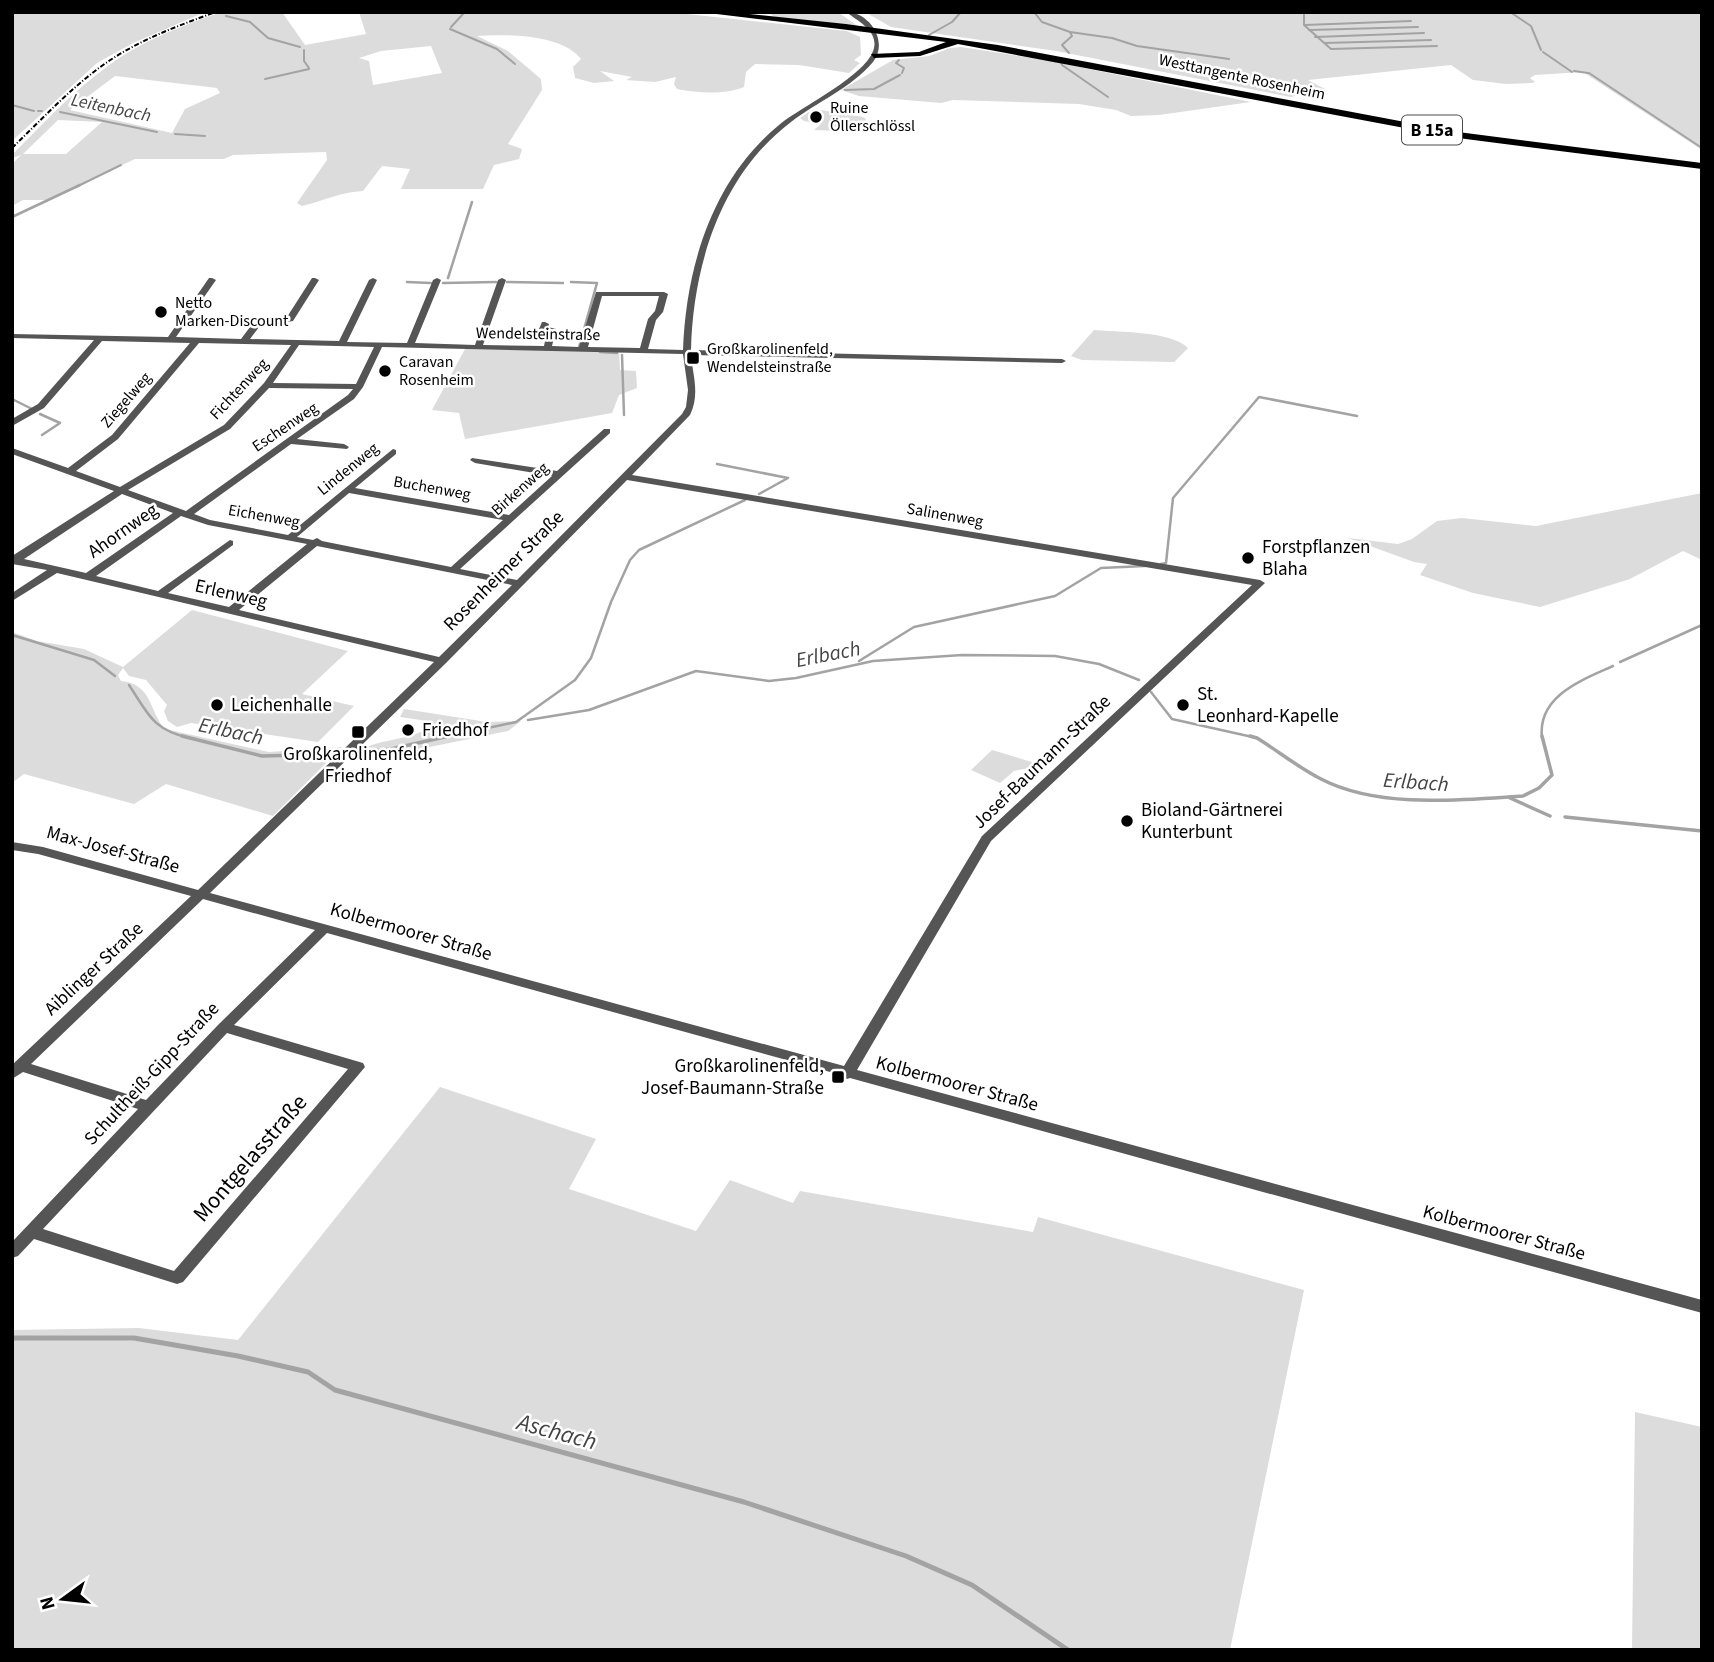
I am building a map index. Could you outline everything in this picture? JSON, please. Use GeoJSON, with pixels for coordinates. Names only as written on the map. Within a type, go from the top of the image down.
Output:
{"type":"FeatureCollection","features":[{"type":"Feature","properties":{"kind":"highway"},"geometry":{"type":"LineString","coordinates":[[704,12],[940,41]]}},
{"type":"Feature","properties":{"kind":"highway"},"geometry":{"type":"LineString","coordinates":[[726,14],[753,12]]}},
{"type":"Feature","properties":{"kind":"highway"},"geometry":{"type":"LineString","coordinates":[[765,12],[776,19]]}},
{"type":"Feature","properties":{"kind":"highway"},"geometry":{"type":"LineString","coordinates":[[874,56],[920,54],[940,41]]}},
{"type":"Feature","properties":{"kind":"highway","name":"Westtangente Rosenheim"},"geometry":{"type":"LineString","coordinates":[[940,41],[966,42],[1094,63],[1432,130],[1534,146],[1702,166]]}},
{"type":"Feature","properties":{"kind":"street"},"geometry":{"type":"LineString","coordinates":[[849,12],[875,34],[877,47],[874,56]]}},
{"type":"Feature","properties":{"kind":"street","name":"Rosenheimer Straße"},"geometry":{"type":"LineString","coordinates":[[204,894],[442,661],[686,415],[693,404],[687,352],[697,272],[714,219],[736,176],[755,152],[792,118],[867,66],[874,56]]}},
{"type":"Feature","properties":{"kind":"street"},"geometry":{"type":"LineString","coordinates":[[171,339],[212,280]]}},
{"type":"Feature","properties":{"kind":"street"},"geometry":{"type":"LineString","coordinates":[[244,341],[256,325],[289,319],[314,280]]}},
{"type":"Feature","properties":{"kind":"street"},"geometry":{"type":"LineString","coordinates":[[342,344],[373,280]]}},
{"type":"Feature","properties":{"kind":"street"},"geometry":{"type":"LineString","coordinates":[[410,345],[438,280]]}},
{"type":"Feature","properties":{"kind":"street"},"geometry":{"type":"LineString","coordinates":[[478,346],[502,280]]}},
{"type":"Feature","properties":{"kind":"street"},"geometry":{"type":"LineString","coordinates":[[583,349],[599,294],[664,294],[659,312],[652,319],[643,351]]}},
{"type":"Feature","properties":{"kind":"street"},"geometry":{"type":"LineString","coordinates":[[545,324],[543,329],[552,329],[548,348]]}},
{"type":"Feature","properties":{"kind":"street","name":"Wendelsteinstraße"},"geometry":{"type":"LineString","coordinates":[[12,336],[1062,361]]}},
{"type":"Feature","properties":{"kind":"street"},"geometry":{"type":"LineString","coordinates":[[12,423],[41,406],[100,338]]}},
{"type":"Feature","properties":{"kind":"street","name":"Ziegelweg"},"geometry":{"type":"LineString","coordinates":[[70,471],[115,437],[197,340]]}},
{"type":"Feature","properties":{"kind":"street","name":"Fichtenweg"},"geometry":{"type":"LineString","coordinates":[[13,560],[227,426],[267,385],[297,343]]}},
{"type":"Feature","properties":{"kind":"street","name":"Eschenweg"},"geometry":{"type":"LineString","coordinates":[[184,513],[330,414],[359,387],[379,345]]}},
{"type":"Feature","properties":{"kind":"street"},"geometry":{"type":"LineString","coordinates":[[267,385],[359,387]]}},
{"type":"Feature","properties":{"kind":"street","name":"Birkenweg"},"geometry":{"type":"LineString","coordinates":[[454,569],[607,431]]}},
{"type":"Feature","properties":{"kind":"street"},"geometry":{"type":"LineString","coordinates":[[287,442],[344,447]]}},
{"type":"Feature","properties":{"kind":"street","name":"Eichenweg"},"geometry":{"type":"LineString","coordinates":[[12,451],[184,513],[234,527],[317,541],[518,583]]}},
{"type":"Feature","properties":{"kind":"street","name":"Lindenweg"},"geometry":{"type":"LineString","coordinates":[[291,537],[393,452]]}},
{"type":"Feature","properties":{"kind":"street"},"geometry":{"type":"LineString","coordinates":[[475,460],[559,474]]}},
{"type":"Feature","properties":{"kind":"street","name":"Salinenweg"},"geometry":{"type":"LineString","coordinates":[[625,477],[1260,583]]}},
{"type":"Feature","properties":{"kind":"street","name":"Buchenweg"},"geometry":{"type":"LineString","coordinates":[[348,490],[511,518]]}},
{"type":"Feature","properties":{"kind":"street","name":"Ahornweg"},"geometry":{"type":"LineString","coordinates":[[86,578],[184,513]]}},
{"type":"Feature","properties":{"kind":"street"},"geometry":{"type":"LineString","coordinates":[[231,611],[317,541]]}},
{"type":"Feature","properties":{"kind":"street"},"geometry":{"type":"LineString","coordinates":[[159,595],[230,543]]}},
{"type":"Feature","properties":{"kind":"street","name":"Erlenweg"},"geometry":{"type":"LineString","coordinates":[[13,560],[442,661]]}},
{"type":"Feature","properties":{"kind":"street"},"geometry":{"type":"LineString","coordinates":[[12,598],[54,570]]}},
{"type":"Feature","properties":{"kind":"street","name":"Josef-Baumann-Straße"},"geometry":{"type":"LineString","coordinates":[[847,1074],[986,839],[1260,583]]}},
{"type":"Feature","properties":{"kind":"street","name":"Max-Josef-Straße"},"geometry":{"type":"LineString","coordinates":[[12,846],[38,850],[204,894]]}},
{"type":"Feature","properties":{"kind":"street","name":"Kolbermoorer Straße"},"geometry":{"type":"LineString","coordinates":[[204,894],[847,1074],[1702,1307]]}},
{"type":"Feature","properties":{"kind":"street","name":"Aiblinger Straße"},"geometry":{"type":"LineString","coordinates":[[16,1070],[204,894]]}},
{"type":"Feature","properties":{"kind":"street","name":"Schultheiß-Gipp-Straße"},"geometry":{"type":"LineString","coordinates":[[13,1251],[224,1027],[325,928]]}},
{"type":"Feature","properties":{"kind":"street","name":"Montgelasstraße"},"geometry":{"type":"LineString","coordinates":[[32,1232],[177,1278],[358,1067],[224,1027]]}},
{"type":"Feature","properties":{"kind":"street"},"geometry":{"type":"LineString","coordinates":[[16,1070],[150,1107]]}},
{"type":"Feature","properties":{"kind":"shaded area"},"geometry":{"type":"Polygon","coordinates":[[[12,12],[205,12],[133,43],[97,63],[12,141],[12,12]]]}},
{"type":"Feature","properties":{"kind":"shaded area"},"geometry":{"type":"Polygon","coordinates":[[[221,12],[282,12],[305,45],[366,34],[359,12],[668,12],[847,31],[860,37],[861,55],[854,60],[860,63],[849,73],[799,65],[755,64],[746,72],[744,87],[720,92],[702,92],[677,89],[674,84],[676,77],[655,82],[626,80],[632,77],[600,71],[614,81],[594,83],[575,78],[573,67],[581,59],[561,45],[533,37],[477,36],[508,51],[541,79],[542,90],[508,144],[522,149],[519,159],[494,165],[483,189],[401,189],[410,169],[382,166],[363,191],[302,206],[297,203],[327,160],[326,152],[233,155],[224,159],[135,159],[48,200],[23,200],[12,206],[12,164],[21,155],[12,158],[12,155],[58,108],[95,76],[134,49],[221,12]],[[431,46],[381,51],[359,58],[369,61],[373,85],[442,73],[431,46]],[[115,76],[70,110],[172,133],[185,109],[220,93],[217,88],[115,76]],[[58,120],[23,154],[66,154],[102,122],[58,120]]]}},
{"type":"Feature","properties":{"kind":"shaded area"},"geometry":{"type":"Polygon","coordinates":[[[838,12],[856,25],[775,17],[769,13],[838,12]]]}},
{"type":"Feature","properties":{"kind":"shaded area"},"geometry":{"type":"Polygon","coordinates":[[[865,12],[1702,12],[1702,150],[1583,72],[1535,75],[1530,78],[1535,82],[1532,83],[1506,84],[1473,80],[1451,65],[1308,80],[1325,89],[1291,97],[1056,51],[891,27],[865,12]]]}},
{"type":"Feature","properties":{"kind":"shaded area"},"geometry":{"type":"Polygon","coordinates":[[[961,47],[1045,60],[1251,102],[1159,115],[1131,116],[1116,110],[1079,104],[953,100],[941,103],[859,96],[841,90],[893,60],[929,56],[961,47]]]}},
{"type":"Feature","properties":{"kind":"shaded area"},"geometry":{"type":"Polygon","coordinates":[[[821,110],[866,119],[864,124],[839,131],[814,130],[821,124],[800,118],[809,112],[821,110]]]}},
{"type":"Feature","properties":{"kind":"shaded area"},"geometry":{"type":"Polygon","coordinates":[[[1094,330],[1157,335],[1180,342],[1188,348],[1174,362],[1082,360],[1071,356],[1094,330]]]}},
{"type":"Feature","properties":{"kind":"shaded area"},"geometry":{"type":"Polygon","coordinates":[[[465,349],[619,351],[620,370],[636,371],[637,388],[619,395],[612,413],[465,439],[459,413],[432,410],[465,349]]]}},
{"type":"Feature","properties":{"kind":"shaded area"},"geometry":{"type":"Polygon","coordinates":[[[1702,493],[1702,560],[1683,551],[1630,579],[1540,607],[1473,593],[1420,575],[1427,564],[1414,562],[1348,538],[1398,544],[1412,539],[1437,521],[1462,518],[1536,526],[1702,493]]]}},
{"type":"Feature","properties":{"kind":"shaded area"},"geometry":{"type":"Polygon","coordinates":[[[192,610],[348,651],[302,694],[354,706],[318,742],[191,723],[177,727],[168,721],[164,711],[167,705],[146,680],[129,676],[123,668],[118,675],[121,681],[139,687],[145,693],[165,729],[269,752],[342,747],[273,816],[166,784],[134,804],[24,774],[12,783],[12,632],[37,641],[84,649],[123,667],[192,610]]]}},
{"type":"Feature","properties":{"kind":"shaded area"},"geometry":{"type":"Polygon","coordinates":[[[404,709],[487,722],[521,721],[508,731],[376,758],[356,761],[351,758],[359,751],[378,743],[410,736],[430,727],[427,721],[400,717],[404,709]]]}},
{"type":"Feature","properties":{"kind":"shaded area"},"geometry":{"type":"Polygon","coordinates":[[[992,750],[1032,762],[1029,768],[1014,771],[1000,783],[971,770],[992,750]]]}},
{"type":"Feature","properties":{"kind":"shaded area"},"geometry":{"type":"Polygon","coordinates":[[[440,1087],[596,1139],[569,1189],[696,1231],[730,1180],[793,1203],[800,1191],[1033,1232],[1038,1217],[1304,1290],[1230,1650],[12,1650],[12,1330],[139,1328],[238,1340],[440,1087]]]}},
{"type":"Feature","properties":{"kind":"shaded area"},"geometry":{"type":"Polygon","coordinates":[[[1635,1412],[1702,1427],[1702,1650],[1632,1650],[1635,1412]]]}},
{"type":"Feature","properties":{"kind":"waterway"},"geometry":{"type":"LineString","coordinates":[[929,35],[952,22],[961,12]]}},
{"type":"Feature","properties":{"kind":"waterway"},"geometry":{"type":"LineString","coordinates":[[1034,12],[1042,22],[1070,32]]}},
{"type":"Feature","properties":{"kind":"waterway"},"geometry":{"type":"LineString","coordinates":[[1304,12],[1304,25],[1310,30]]}},
{"type":"Feature","properties":{"kind":"waterway"},"geometry":{"type":"LineString","coordinates":[[1510,12],[1531,26],[1541,50]]}},
{"type":"Feature","properties":{"kind":"waterway"},"geometry":{"type":"LineString","coordinates":[[451,27],[463,14]]}},
{"type":"Feature","properties":{"kind":"waterway"},"geometry":{"type":"LineString","coordinates":[[226,16],[250,22],[268,38],[300,47]]}},
{"type":"Feature","properties":{"kind":"waterway"},"geometry":{"type":"LineString","coordinates":[[1305,25],[1411,21]]}},
{"type":"Feature","properties":{"kind":"waterway"},"geometry":{"type":"LineString","coordinates":[[1310,30],[1418,27]]}},
{"type":"Feature","properties":{"kind":"waterway"},"geometry":{"type":"LineString","coordinates":[[450,29],[497,49],[515,64]]}},
{"type":"Feature","properties":{"kind":"waterway"},"geometry":{"type":"LineString","coordinates":[[1310,30],[1317,37]]}},
{"type":"Feature","properties":{"kind":"waterway"},"geometry":{"type":"LineString","coordinates":[[1069,53],[1062,45],[1072,36],[1070,32]]}},
{"type":"Feature","properties":{"kind":"waterway"},"geometry":{"type":"LineString","coordinates":[[1070,32],[1112,38],[1137,46],[1229,59]]}},
{"type":"Feature","properties":{"kind":"waterway"},"geometry":{"type":"LineString","coordinates":[[1317,37],[1424,33]]}},
{"type":"Feature","properties":{"kind":"waterway"},"geometry":{"type":"LineString","coordinates":[[1317,37],[1331,49],[1437,46]]}},
{"type":"Feature","properties":{"kind":"waterway"},"geometry":{"type":"LineString","coordinates":[[1325,43],[1431,40]]}},
{"type":"Feature","properties":{"kind":"waterway"},"geometry":{"type":"LineString","coordinates":[[304,50],[304,61],[309,68]]}},
{"type":"Feature","properties":{"kind":"waterway"},"geometry":{"type":"LineString","coordinates":[[1543,52],[1572,72]]}},
{"type":"Feature","properties":{"kind":"waterway"},"geometry":{"type":"LineString","coordinates":[[899,60],[896,63],[904,68],[902,73]]}},
{"type":"Feature","properties":{"kind":"waterway"},"geometry":{"type":"LineString","coordinates":[[1061,61],[1062,65],[1108,97]]}},
{"type":"Feature","properties":{"kind":"waterway"},"geometry":{"type":"LineString","coordinates":[[265,79],[309,69]]}},
{"type":"Feature","properties":{"kind":"waterway"},"geometry":{"type":"LineString","coordinates":[[1574,71],[1588,73]]}},
{"type":"Feature","properties":{"kind":"waterway"},"geometry":{"type":"LineString","coordinates":[[1589,73],[1702,148]]}},
{"type":"Feature","properties":{"kind":"waterway"},"geometry":{"type":"LineString","coordinates":[[845,90],[874,89],[900,75]]}},
{"type":"Feature","properties":{"kind":"waterway","name":"Leitenbach"},"geometry":{"type":"LineString","coordinates":[[12,105],[34,111]]}},
{"type":"Feature","properties":{"kind":"waterway","name":"Leitenbach"},"geometry":{"type":"LineString","coordinates":[[60,112],[157,132]]}},
{"type":"Feature","properties":{"kind":"waterway","name":"Leitenbach"},"geometry":{"type":"LineString","coordinates":[[175,134],[205,136]]}},
{"type":"Feature","properties":{"kind":"waterway"},"geometry":{"type":"LineString","coordinates":[[76,187],[121,165]]}},
{"type":"Feature","properties":{"kind":"waterway"},"geometry":{"type":"LineString","coordinates":[[12,217],[80,185]]}},
{"type":"Feature","properties":{"kind":"waterway"},"geometry":{"type":"LineString","coordinates":[[448,278],[472,202]]}},
{"type":"Feature","properties":{"kind":"waterway"},"geometry":{"type":"LineString","coordinates":[[407,282],[431,283]]}},
{"type":"Feature","properties":{"kind":"waterway"},"geometry":{"type":"LineString","coordinates":[[443,283],[496,282]]}},
{"type":"Feature","properties":{"kind":"waterway"},"geometry":{"type":"LineString","coordinates":[[507,282],[563,283]]}},
{"type":"Feature","properties":{"kind":"waterway"},"geometry":{"type":"LineString","coordinates":[[571,282],[597,283],[579,347]]}},
{"type":"Feature","properties":{"kind":"waterway"},"geometry":{"type":"LineString","coordinates":[[600,352],[617,353]]}},
{"type":"Feature","properties":{"kind":"waterway"},"geometry":{"type":"LineString","coordinates":[[622,355],[624,415]]}},
{"type":"Feature","properties":{"kind":"waterway"},"geometry":{"type":"LineString","coordinates":[[1161,564],[1166,563],[1173,498],[1259,397],[1357,416]]}},
{"type":"Feature","properties":{"kind":"waterway"},"geometry":{"type":"LineString","coordinates":[[12,399],[32,409]]}},
{"type":"Feature","properties":{"kind":"waterway"},"geometry":{"type":"LineString","coordinates":[[40,414],[60,423],[42,435]]}},
{"type":"Feature","properties":{"kind":"waterway"},"geometry":{"type":"LineString","coordinates":[[717,464],[788,478],[759,494]]}},
{"type":"Feature","properties":{"kind":"waterway"},"geometry":{"type":"LineString","coordinates":[[441,738],[516,722],[575,680],[591,658],[611,602],[630,560],[639,550],[745,500]]}},
{"type":"Feature","properties":{"kind":"waterway"},"geometry":{"type":"LineString","coordinates":[[859,661],[914,627],[1055,596],[1101,568],[1145,566]]}},
{"type":"Feature","properties":{"kind":"waterway","name":"Erlbach"},"geometry":{"type":"LineString","coordinates":[[1620,662],[1702,625]]}},
{"type":"Feature","properties":{"kind":"waterway","name":"Erlbach"},"geometry":{"type":"LineString","coordinates":[[12,635],[94,660],[115,676]]}},
{"type":"Feature","properties":{"kind":"waterway","name":"Erlbach"},"geometry":{"type":"LineString","coordinates":[[528,720],[589,710],[696,671],[769,681],[796,678],[873,661],[962,655],[1055,656],[1099,664],[1139,680]]}},
{"type":"Feature","properties":{"kind":"waterway","name":"Erlbach"},"geometry":{"type":"LineString","coordinates":[[1542,736],[1542,723],[1554,700],[1588,677],[1613,666]]}},
{"type":"Feature","properties":{"kind":"waterway","name":"Erlbach"},"geometry":{"type":"LineString","coordinates":[[129,685],[147,713],[159,725],[186,737]]}},
{"type":"Feature","properties":{"kind":"waterway","name":"Erlbach"},"geometry":{"type":"LineString","coordinates":[[1151,692],[1172,719],[1257,738]]}},
{"type":"Feature","properties":{"kind":"waterway","name":"Erlbach"},"geometry":{"type":"LineString","coordinates":[[182,736],[186,737]]}},
{"type":"Feature","properties":{"kind":"waterway","name":"Erlbach"},"geometry":{"type":"LineString","coordinates":[[350,754],[391,749],[449,736]]}},
{"type":"Feature","properties":{"kind":"waterway","name":"Erlbach"},"geometry":{"type":"LineString","coordinates":[[1250,736],[1257,738]]}},
{"type":"Feature","properties":{"kind":"waterway","name":"Erlbach"},"geometry":{"type":"LineString","coordinates":[[1257,738],[1313,775],[1344,789],[1394,799],[1447,800],[1523,796],[1539,788],[1552,775],[1542,736]]}},
{"type":"Feature","properties":{"kind":"waterway","name":"Erlbach"},"geometry":{"type":"LineString","coordinates":[[186,737],[262,756],[342,754]]}},
{"type":"Feature","properties":{"kind":"waterway"},"geometry":{"type":"LineString","coordinates":[[1510,798],[1550,816]]}},
{"type":"Feature","properties":{"kind":"waterway"},"geometry":{"type":"LineString","coordinates":[[1565,817],[1702,831]]}},
{"type":"Feature","properties":{"kind":"waterway","name":"Aschach"},"geometry":{"type":"LineString","coordinates":[[12,1338],[134,1338],[238,1356],[308,1372],[335,1390],[744,1502],[906,1556],[972,1585],[1068,1650]]}},
{"type":"Feature","properties":{"kind":"railway"},"geometry":{"type":"LineString","coordinates":[[12,148],[73,89],[109,61],[153,37],[216,12]]}},
{"type":"Feature","properties":{"kind":"place","name":"Ruine Öllerschlössl"},"geometry":{"type":"Point","coordinates":[816,117]}},
{"type":"Feature","properties":{"kind":"place","name":"Netto Marken-Discount"},"geometry":{"type":"Point","coordinates":[161,312]}},
{"type":"Feature","properties":{"kind":"place","name":"Großkarolinenfeld, Wendelsteinstraße"},"geometry":{"type":"Point","coordinates":[693,358]}},
{"type":"Feature","properties":{"kind":"place","name":"Caravan Rosenheim"},"geometry":{"type":"Point","coordinates":[385,371]}},
{"type":"Feature","properties":{"kind":"place","name":"Forstpflanzen Blaha"},"geometry":{"type":"Point","coordinates":[1248,558]}},
{"type":"Feature","properties":{"kind":"place","name":"Leichenhalle"},"geometry":{"type":"Point","coordinates":[217,705]}},
{"type":"Feature","properties":{"kind":"place","name":"St. Leonhard-Kapelle"},"geometry":{"type":"Point","coordinates":[1183,705]}},
{"type":"Feature","properties":{"kind":"place","name":"Friedhof"},"geometry":{"type":"Point","coordinates":[408,730]}},
{"type":"Feature","properties":{"kind":"place","name":"Großkarolinenfeld, Friedhof"},"geometry":{"type":"Point","coordinates":[358,732]}},
{"type":"Feature","properties":{"kind":"place","name":"Bioland-Gärtnerei Kunterbunt"},"geometry":{"type":"Point","coordinates":[1127,821]}},
{"type":"Feature","properties":{"kind":"place","name":"Großkarolinenfeld, Josef-Baumann-Straße"},"geometry":{"type":"Point","coordinates":[838,1077]}}]}
